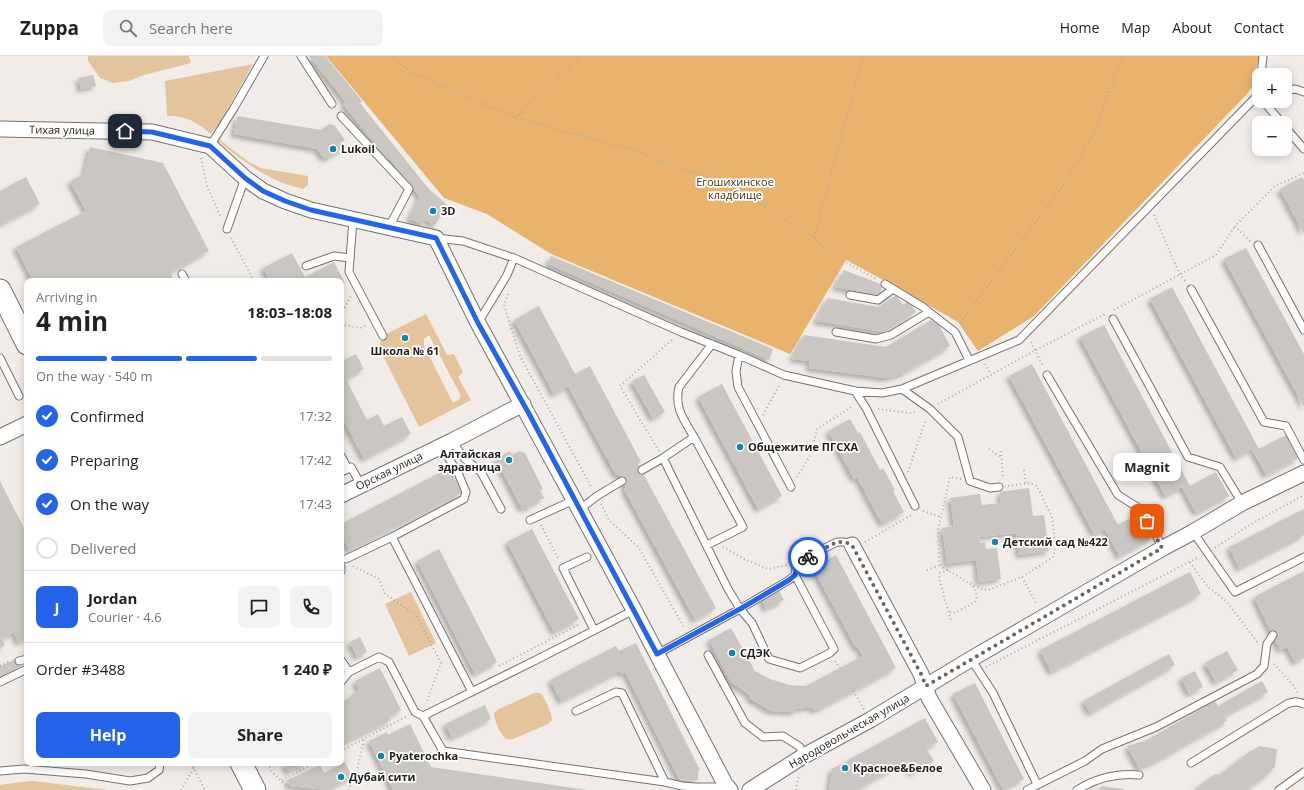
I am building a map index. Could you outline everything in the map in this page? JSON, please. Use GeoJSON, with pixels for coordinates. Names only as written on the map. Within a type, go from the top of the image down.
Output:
{"type":"FeatureCollection","features":[{"type":"Feature","properties":{"kind":"main road"},"geometry":{"type":"LineString","coordinates":[[0,290],[9,315],[24,339]]}},
{"type":"Feature","properties":{"kind":"main road"},"geometry":{"type":"LineString","coordinates":[[243,766],[255,790]]}},
{"type":"Feature","properties":{"kind":"street","name":"Тихая улица"},"geometry":{"type":"LineString","coordinates":[[0,129],[152,132],[210,146],[245,178],[263,191],[285,201],[311,210],[436,238]]}},
{"type":"Feature","properties":{"kind":"street"},"geometry":{"type":"LineString","coordinates":[[436,238],[478,323],[634,610],[728,787]]}},
{"type":"Feature","properties":{"kind":"street","name":"Орская улица"},"geometry":{"type":"LineString","coordinates":[[344,493],[446,444],[523,404]]}},
{"type":"Feature","properties":{"kind":"street"},"geometry":{"type":"LineString","coordinates":[[0,437],[24,425]]}},
{"type":"Feature","properties":{"kind":"street","name":"Народовольческая улица"},"geometry":{"type":"LineString","coordinates":[[750,790],[802,757],[870,720],[926,686],[975,665],[1162,548],[1193,532],[1242,503],[1304,473]]}},
{"type":"Feature","properties":{"kind":"street"},"geometry":{"type":"LineString","coordinates":[[854,547],[921,674],[929,698],[983,790]]}},
{"type":"Feature","properties":{"kind":"lane"},"geometry":{"type":"LineString","coordinates":[[210,146],[264,56]]}},
{"type":"Feature","properties":{"kind":"lane"},"geometry":{"type":"LineString","coordinates":[[301,56],[332,104]]}},
{"type":"Feature","properties":{"kind":"lane"},"geometry":{"type":"LineString","coordinates":[[1262,68],[1263,56]]}},
{"type":"Feature","properties":{"kind":"lane"},"geometry":{"type":"LineString","coordinates":[[1292,90],[1304,92]]}},
{"type":"Feature","properties":{"kind":"lane"},"geometry":{"type":"LineString","coordinates":[[436,238],[463,241],[514,258],[681,332],[784,375],[855,391],[882,392],[902,389],[968,360],[1019,340],[1150,206],[1252,105]]}},
{"type":"Feature","properties":{"kind":"lane"},"geometry":{"type":"LineString","coordinates":[[1269,108],[1276,116]]}},
{"type":"Feature","properties":{"kind":"lane"},"geometry":{"type":"LineString","coordinates":[[341,116],[409,189],[389,227]]}},
{"type":"Feature","properties":{"kind":"lane"},"geometry":{"type":"LineString","coordinates":[[1292,135],[1304,149]]}},
{"type":"Feature","properties":{"kind":"lane"},"geometry":{"type":"LineString","coordinates":[[227,229],[245,178]]}},
{"type":"Feature","properties":{"kind":"lane"},"geometry":{"type":"LineString","coordinates":[[353,220],[349,272],[383,336]]}},
{"type":"Feature","properties":{"kind":"lane"},"geometry":{"type":"LineString","coordinates":[[1258,245],[1304,330]]}},
{"type":"Feature","properties":{"kind":"lane"},"geometry":{"type":"LineString","coordinates":[[306,266],[334,256],[350,258]]}},
{"type":"Feature","properties":{"kind":"lane"},"geometry":{"type":"LineString","coordinates":[[478,323],[507,275],[514,258]]}},
{"type":"Feature","properties":{"kind":"lane"},"geometry":{"type":"LineString","coordinates":[[885,284],[923,307],[955,332],[968,360]]}},
{"type":"Feature","properties":{"kind":"lane"},"geometry":{"type":"LineString","coordinates":[[850,295],[878,300],[893,288]]}},
{"type":"Feature","properties":{"kind":"lane"},"geometry":{"type":"LineString","coordinates":[[1191,289],[1264,422],[1286,426],[1304,460]]}},
{"type":"Feature","properties":{"kind":"lane"},"geometry":{"type":"LineString","coordinates":[[836,332],[876,339],[891,335],[928,312]]}},
{"type":"Feature","properties":{"kind":"lane"},"geometry":{"type":"LineString","coordinates":[[1113,319],[1188,457],[1220,467],[1242,503]]}},
{"type":"Feature","properties":{"kind":"lane"},"geometry":{"type":"LineString","coordinates":[[706,545],[743,527],[678,408],[677,396],[679,387],[712,344]]}},
{"type":"Feature","properties":{"kind":"lane"},"geometry":{"type":"LineString","coordinates":[[739,355],[736,371],[738,387],[791,487]]}},
{"type":"Feature","properties":{"kind":"lane"},"geometry":{"type":"LineString","coordinates":[[0,358],[19,396]]}},
{"type":"Feature","properties":{"kind":"lane"},"geometry":{"type":"LineString","coordinates":[[1047,375],[1118,495],[1142,510],[1162,548]]}},
{"type":"Feature","properties":{"kind":"lane"},"geometry":{"type":"LineString","coordinates":[[902,389],[930,409],[958,437],[970,481],[990,488],[1001,487]]}},
{"type":"Feature","properties":{"kind":"lane"},"geometry":{"type":"LineString","coordinates":[[855,391],[862,400],[915,506]]}},
{"type":"Feature","properties":{"kind":"lane"},"geometry":{"type":"LineString","coordinates":[[642,470],[694,438]]}},
{"type":"Feature","properties":{"kind":"lane"},"geometry":{"type":"LineString","coordinates":[[446,444],[481,472],[501,509]]}},
{"type":"Feature","properties":{"kind":"lane"},"geometry":{"type":"LineString","coordinates":[[346,559],[392,537],[464,499],[466,492],[446,444]]}},
{"type":"Feature","properties":{"kind":"lane"},"geometry":{"type":"LineString","coordinates":[[663,458],[728,589],[740,609],[752,623],[769,659],[800,668],[830,653],[834,649],[795,575]]}},
{"type":"Feature","properties":{"kind":"lane"},"geometry":{"type":"LineString","coordinates":[[344,462],[348,469],[344,471]]}},
{"type":"Feature","properties":{"kind":"lane"},"geometry":{"type":"LineString","coordinates":[[351,467],[360,485]]}},
{"type":"Feature","properties":{"kind":"lane"},"geometry":{"type":"LineString","coordinates":[[530,520],[537,516],[576,505],[597,496],[622,481]]}},
{"type":"Feature","properties":{"kind":"lane"},"geometry":{"type":"LineString","coordinates":[[1193,532],[1235,592],[1304,557]]}},
{"type":"Feature","properties":{"kind":"lane"},"geometry":{"type":"LineString","coordinates":[[392,537],[472,692]]}},
{"type":"Feature","properties":{"kind":"lane"},"geometry":{"type":"LineString","coordinates":[[657,654],[740,609],[789,580],[795,575],[798,562],[837,542],[845,542],[854,547]]}},
{"type":"Feature","properties":{"kind":"lane"},"geometry":{"type":"LineString","coordinates":[[587,557],[563,568],[594,630]]}},
{"type":"Feature","properties":{"kind":"lane"},"geometry":{"type":"LineString","coordinates":[[423,716],[634,610]]}},
{"type":"Feature","properties":{"kind":"lane"},"geometry":{"type":"LineString","coordinates":[[1027,790],[1085,761],[1102,749],[1156,727],[1257,674],[1264,666],[1267,644],[1273,635]]}},
{"type":"Feature","properties":{"kind":"lane"},"geometry":{"type":"LineString","coordinates":[[708,655],[745,723],[763,737],[782,736],[800,748],[802,757]]}},
{"type":"Feature","properties":{"kind":"lane"},"geometry":{"type":"LineString","coordinates":[[344,678],[349,672],[379,657],[388,662],[415,712],[423,716],[443,751],[665,782],[682,786],[728,787]]}},
{"type":"Feature","properties":{"kind":"lane"},"geometry":{"type":"LineString","coordinates":[[19,661],[24,660]]}},
{"type":"Feature","properties":{"kind":"lane"},"geometry":{"type":"LineString","coordinates":[[344,664],[349,672]]}},
{"type":"Feature","properties":{"kind":"lane"},"geometry":{"type":"LineString","coordinates":[[975,665],[993,694],[1038,784]]}},
{"type":"Feature","properties":{"kind":"lane"},"geometry":{"type":"LineString","coordinates":[[0,682],[24,670]]}},
{"type":"Feature","properties":{"kind":"lane"},"geometry":{"type":"LineString","coordinates":[[576,711],[616,692],[622,693],[665,782]]}},
{"type":"Feature","properties":{"kind":"lane"},"geometry":{"type":"LineString","coordinates":[[1191,763],[1287,704],[1291,702],[1299,702],[1304,704]]}},
{"type":"Feature","properties":{"kind":"lane"},"geometry":{"type":"LineString","coordinates":[[0,771],[24,769],[86,774],[130,781],[148,778],[159,770],[160,766]]}},
{"type":"Feature","properties":{"kind":"lane"},"geometry":{"type":"LineString","coordinates":[[1279,790],[1304,772]]}},
{"type":"Feature","properties":{"kind":"lane"},"geometry":{"type":"LineString","coordinates":[[1077,790],[1109,777],[1127,774],[1138,775]]}},
{"type":"Feature","properties":{"kind":"path"},"geometry":{"type":"LineString","coordinates":[[392,56],[411,72],[516,118],[633,150],[728,185],[814,237],[828,252],[885,284]]}},
{"type":"Feature","properties":{"kind":"path"},"geometry":{"type":"LineString","coordinates":[[516,118],[542,91],[575,62],[579,56]]}},
{"type":"Feature","properties":{"kind":"path"},"geometry":{"type":"LineString","coordinates":[[814,237],[863,56]]}},
{"type":"Feature","properties":{"kind":"path"},"geometry":{"type":"LineString","coordinates":[[955,332],[958,325],[1065,183],[1097,128],[1115,74],[1125,56]]}},
{"type":"Feature","properties":{"kind":"path"},"geometry":{"type":"LineString","coordinates":[[866,408],[910,414],[930,409],[1036,350],[1180,275],[1216,255],[1236,226],[1275,186],[1304,173]]}},
{"type":"Feature","properties":{"kind":"path"},"geometry":{"type":"LineString","coordinates":[[1150,206],[1180,275],[1191,289]]}},
{"type":"Feature","properties":{"kind":"path"},"geometry":{"type":"LineString","coordinates":[[1236,226],[1251,242],[1258,245]]}},
{"type":"Feature","properties":{"kind":"path"},"geometry":{"type":"LineString","coordinates":[[344,309],[356,286]]}},
{"type":"Feature","properties":{"kind":"path"},"geometry":{"type":"LineString","coordinates":[[509,292],[504,305],[520,356],[609,520],[639,548],[689,637]]}},
{"type":"Feature","properties":{"kind":"path"},"geometry":{"type":"LineString","coordinates":[[344,325],[360,328],[375,322]]}},
{"type":"Feature","properties":{"kind":"path"},"geometry":{"type":"LineString","coordinates":[[663,458],[620,386],[681,332]]}},
{"type":"Feature","properties":{"kind":"path"},"geometry":{"type":"LineString","coordinates":[[1026,332],[1047,375]]}},
{"type":"Feature","properties":{"kind":"path"},"geometry":{"type":"LineString","coordinates":[[758,425],[784,375]]}},
{"type":"Feature","properties":{"kind":"path"},"geometry":{"type":"LineString","coordinates":[[791,487],[811,454],[817,429],[862,400]]}},
{"type":"Feature","properties":{"kind":"path"},"geometry":{"type":"LineString","coordinates":[[904,484],[930,409]]}},
{"type":"Feature","properties":{"kind":"path"},"geometry":{"type":"LineString","coordinates":[[989,449],[1002,458]]}},
{"type":"Feature","properties":{"kind":"path"},"geometry":{"type":"LineString","coordinates":[[927,570],[940,566],[971,584],[984,590],[988,590],[1022,577],[1053,557],[1056,551],[1050,511],[1037,486],[1034,484],[1001,487],[1001,451]]}},
{"type":"Feature","properties":{"kind":"path"},"geometry":{"type":"LineString","coordinates":[[1024,470],[1026,484]]}},
{"type":"Feature","properties":{"kind":"path"},"geometry":{"type":"LineString","coordinates":[[940,566],[938,530],[950,477],[970,481]]}},
{"type":"Feature","properties":{"kind":"path"},"geometry":{"type":"LineString","coordinates":[[975,665],[1190,562],[1207,553],[1246,527],[1304,495]]}},
{"type":"Feature","properties":{"kind":"path"},"geometry":{"type":"LineString","coordinates":[[854,547],[910,516],[915,506]]}},
{"type":"Feature","properties":{"kind":"path"},"geometry":{"type":"LineString","coordinates":[[922,511],[941,517]]}},
{"type":"Feature","properties":{"kind":"path"},"geometry":{"type":"LineString","coordinates":[[537,516],[563,568]]}},
{"type":"Feature","properties":{"kind":"path"},"geometry":{"type":"LineString","coordinates":[[706,545],[718,545],[744,559],[768,569],[787,566]]}},
{"type":"Feature","properties":{"kind":"path"},"geometry":{"type":"LineString","coordinates":[[346,559],[348,563],[379,579],[385,594],[416,615],[441,663],[426,705]]}},
{"type":"Feature","properties":{"kind":"path"},"geometry":{"type":"LineString","coordinates":[[1190,562],[1207,586],[1227,602],[1252,636]]}},
{"type":"Feature","properties":{"kind":"path"},"geometry":{"type":"LineString","coordinates":[[948,570],[940,574],[939,578],[951,621]]}},
{"type":"Feature","properties":{"kind":"path"},"geometry":{"type":"LineString","coordinates":[[1022,577],[1038,606]]}},
{"type":"Feature","properties":{"kind":"path"},"geometry":{"type":"LineString","coordinates":[[949,612],[955,613],[975,602],[977,595],[971,584]]}},
{"type":"Feature","properties":{"kind":"path"},"geometry":{"type":"LineString","coordinates":[[1273,663],[1294,686]]}},
{"type":"Feature","properties":{"kind":"path"},"geometry":{"type":"LineString","coordinates":[[853,691],[870,720]]}},
{"type":"Feature","properties":{"kind":"path"},"geometry":{"type":"LineString","coordinates":[[348,790],[356,775],[364,740]]}},
{"type":"Feature","properties":{"kind":"path"},"geometry":{"type":"LineString","coordinates":[[269,766],[272,772],[291,790]]}},
{"type":"Feature","properties":{"kind":"path"},"geometry":{"type":"LineString","coordinates":[[282,780],[310,766]]}},
{"type":"Feature","properties":{"kind":"path"},"geometry":{"type":"LineString","coordinates":[[181,790],[194,768]]}},
{"type":"Feature","properties":{"kind":"path"},"geometry":{"type":"LineString","coordinates":[[194,768],[205,790]]}},
{"type":"Feature","properties":{"kind":"shaded area"},"geometry":{"type":"Polygon","coordinates":[[[88,56],[189,56],[191,63],[144,75],[129,81],[113,83],[100,78],[88,61],[88,56]]]}},
{"type":"Feature","properties":{"kind":"shaded area"},"geometry":{"type":"Polygon","coordinates":[[[253,64],[219,124],[210,134],[201,126],[190,120],[167,116],[165,81],[253,64]]]}},
{"type":"Feature","properties":{"kind":"shaded area"},"geometry":{"type":"Polygon","coordinates":[[[220,140],[249,162],[261,168],[308,176],[308,185],[303,189],[278,181],[268,176],[218,141],[220,140]]]}},
{"type":"Feature","properties":{"kind":"shaded area"},"geometry":{"type":"Polygon","coordinates":[[[426,314],[447,355],[454,354],[463,372],[458,377],[471,400],[419,427],[379,348],[380,337],[426,314]],[[429,335],[424,339],[424,346],[453,403],[460,398],[460,394],[429,335]]]}},
{"type":"Feature","properties":{"kind":"shaded area"},"geometry":{"type":"Polygon","coordinates":[[[411,592],[436,643],[409,656],[385,604],[411,592]]]}},
{"type":"Feature","properties":{"kind":"shaded area"},"geometry":{"type":"Polygon","coordinates":[[[534,693],[539,693],[543,696],[552,720],[548,724],[513,739],[506,739],[498,727],[494,713],[499,709],[534,693]]]}},
{"type":"Feature","properties":{"kind":"shaded area"},"geometry":{"type":"Polygon","coordinates":[[[33,781],[108,790],[0,790],[0,785],[33,781]]]}},
{"type":"Feature","properties":{"kind":"green space","name":"Егошихинское кладбище"},"geometry":{"type":"Polygon","coordinates":[[[326,56],[1259,56],[1256,68],[1252,68],[1252,87],[1246,95],[1034,316],[978,351],[958,322],[846,260],[790,354],[551,254],[487,214],[444,198],[326,56]]]}},
{"type":"Feature","properties":{"kind":"building"},"geometry":{"type":"Polygon","coordinates":[[[309,56],[325,56],[362,101],[360,103],[428,188],[447,205],[435,225],[425,220],[423,224],[409,219],[420,197],[343,104],[346,102],[309,56]]]}},
{"type":"Feature","properties":{"kind":"building"},"geometry":{"type":"Polygon","coordinates":[[[93,75],[96,86],[81,89],[78,78],[93,75]]]}},
{"type":"Feature","properties":{"kind":"building"},"geometry":{"type":"Polygon","coordinates":[[[237,116],[321,130],[329,124],[334,125],[345,140],[340,143],[344,148],[328,158],[323,157],[317,149],[234,134],[237,116]]]}},
{"type":"Feature","properties":{"kind":"building"},"geometry":{"type":"Polygon","coordinates":[[[90,147],[163,163],[209,251],[170,272],[173,278],[32,278],[16,247],[86,211],[70,181],[84,174],[90,147]]]}},
{"type":"Feature","properties":{"kind":"building"},"geometry":{"type":"Polygon","coordinates":[[[26,177],[40,204],[0,225],[0,191],[26,177]]]}},
{"type":"Feature","properties":{"kind":"building"},"geometry":{"type":"Polygon","coordinates":[[[1302,177],[1304,180],[1304,234],[1280,189],[1302,177]]]}},
{"type":"Feature","properties":{"kind":"building"},"geometry":{"type":"Polygon","coordinates":[[[1246,248],[1304,354],[1304,407],[1224,259],[1246,248]]]}},
{"type":"Feature","properties":{"kind":"building"},"geometry":{"type":"Polygon","coordinates":[[[292,253],[305,277],[334,262],[342,278],[268,278],[263,268],[292,253]]]}},
{"type":"Feature","properties":{"kind":"building"},"geometry":{"type":"Polygon","coordinates":[[[551,256],[773,349],[769,360],[548,264],[551,256]]]}},
{"type":"Feature","properties":{"kind":"building"},"geometry":{"type":"Polygon","coordinates":[[[844,270],[883,285],[880,293],[877,293],[876,295],[835,287],[844,270]]]}},
{"type":"Feature","properties":{"kind":"building"},"geometry":{"type":"Polygon","coordinates":[[[1172,287],[1259,449],[1286,435],[1298,458],[1266,475],[1252,449],[1236,458],[1150,299],[1172,287]]]}},
{"type":"Feature","properties":{"kind":"building"},"geometry":{"type":"Polygon","coordinates":[[[896,295],[903,305],[909,301],[916,312],[885,332],[816,321],[828,298],[878,307],[896,295]]]}},
{"type":"Feature","properties":{"kind":"building"},"geometry":{"type":"Polygon","coordinates":[[[539,306],[575,374],[590,366],[641,462],[638,464],[716,608],[695,620],[624,489],[626,488],[619,474],[616,475],[568,386],[554,394],[514,320],[539,306]]]}},
{"type":"Feature","properties":{"kind":"building"},"geometry":{"type":"Polygon","coordinates":[[[931,320],[939,325],[950,346],[904,373],[895,376],[885,378],[809,368],[810,361],[792,359],[804,335],[886,347],[931,320]]]}},
{"type":"Feature","properties":{"kind":"building"},"geometry":{"type":"Polygon","coordinates":[[[1104,325],[1190,486],[1216,472],[1229,496],[1196,513],[1182,487],[1165,496],[1080,337],[1104,325]]]}},
{"type":"Feature","properties":{"kind":"building"},"geometry":{"type":"Polygon","coordinates":[[[356,354],[364,369],[346,379],[367,420],[378,414],[384,426],[402,417],[411,434],[364,459],[344,421],[344,360],[356,354]]]}},
{"type":"Feature","properties":{"kind":"building"},"geometry":{"type":"Polygon","coordinates":[[[1032,364],[1118,525],[1138,514],[1151,539],[1119,556],[1105,529],[1094,534],[1009,376],[1032,364]]]}},
{"type":"Feature","properties":{"kind":"building"},"geometry":{"type":"Polygon","coordinates":[[[644,375],[665,412],[653,419],[632,381],[644,375]]]}},
{"type":"Feature","properties":{"kind":"building","name":"Общежитие ПГСХА"},"geometry":{"type":"Polygon","coordinates":[[[722,384],[782,496],[758,509],[698,397],[722,384]]]}},
{"type":"Feature","properties":{"kind":"building"},"geometry":{"type":"Polygon","coordinates":[[[850,419],[858,433],[860,432],[880,470],[883,468],[895,490],[893,491],[904,512],[882,524],[857,477],[854,479],[828,431],[850,419]]]}},
{"type":"Feature","properties":{"kind":"building"},"geometry":{"type":"Polygon","coordinates":[[[510,451],[512,455],[519,451],[525,453],[543,489],[540,490],[544,498],[531,505],[530,508],[527,507],[522,509],[496,459],[510,451]]]}},
{"type":"Feature","properties":{"kind":"building"},"geometry":{"type":"Polygon","coordinates":[[[449,468],[462,493],[349,550],[344,540],[344,522],[449,468]]]}},
{"type":"Feature","properties":{"kind":"building"},"geometry":{"type":"Polygon","coordinates":[[[0,481],[24,528],[24,639],[18,642],[14,632],[2,639],[5,645],[0,648],[0,481]]]}},
{"type":"Feature","properties":{"kind":"building"},"geometry":{"type":"Polygon","coordinates":[[[1029,488],[1033,516],[1044,515],[1049,551],[1019,555],[1016,533],[979,537],[980,543],[985,542],[986,549],[997,548],[1001,579],[979,582],[976,560],[947,564],[942,528],[954,526],[950,498],[980,494],[982,505],[1001,503],[1000,492],[1029,488]]]}},
{"type":"Feature","properties":{"kind":"building"},"geometry":{"type":"Polygon","coordinates":[[[1304,509],[1304,535],[1239,568],[1229,547],[1304,509]]]}},
{"type":"Feature","properties":{"kind":"building"},"geometry":{"type":"Polygon","coordinates":[[[532,529],[579,619],[554,632],[507,542],[532,529]]]}},
{"type":"Feature","properties":{"kind":"building"},"geometry":{"type":"Polygon","coordinates":[[[439,549],[497,662],[475,674],[417,561],[439,549]]]}},
{"type":"Feature","properties":{"kind":"building"},"geometry":{"type":"Polygon","coordinates":[[[836,555],[896,668],[817,710],[813,710],[811,707],[796,709],[795,712],[771,711],[749,698],[750,695],[731,682],[709,640],[731,628],[755,671],[770,679],[789,685],[806,686],[863,656],[858,647],[856,648],[813,568],[836,555]]]}},
{"type":"Feature","properties":{"kind":"building"},"geometry":{"type":"Polygon","coordinates":[[[1304,571],[1304,658],[1295,662],[1287,647],[1280,650],[1254,597],[1304,571]]]}},
{"type":"Feature","properties":{"kind":"building"},"geometry":{"type":"Polygon","coordinates":[[[1190,572],[1201,594],[1051,672],[1040,650],[1190,572]]]}},
{"type":"Feature","properties":{"kind":"building"},"geometry":{"type":"Polygon","coordinates":[[[778,589],[784,600],[766,609],[761,598],[778,589]]]}},
{"type":"Feature","properties":{"kind":"building"},"geometry":{"type":"Polygon","coordinates":[[[360,637],[367,652],[357,657],[350,642],[360,637]]]}},
{"type":"Feature","properties":{"kind":"building"},"geometry":{"type":"Polygon","coordinates":[[[636,643],[700,770],[698,771],[698,780],[680,781],[625,672],[622,674],[620,671],[561,701],[550,680],[616,646],[619,651],[636,643]]]}},
{"type":"Feature","properties":{"kind":"building"},"geometry":{"type":"Polygon","coordinates":[[[1227,651],[1238,670],[1216,682],[1205,663],[1227,651]]]}},
{"type":"Feature","properties":{"kind":"building"},"geometry":{"type":"Polygon","coordinates":[[[1169,654],[1175,665],[1090,713],[1083,701],[1169,654]]]}},
{"type":"Feature","properties":{"kind":"building"},"geometry":{"type":"Polygon","coordinates":[[[17,658],[21,666],[0,677],[0,667],[17,658]]]}},
{"type":"Feature","properties":{"kind":"building"},"geometry":{"type":"Polygon","coordinates":[[[380,668],[401,710],[389,716],[391,720],[344,743],[344,702],[359,690],[355,681],[380,668]]]}},
{"type":"Feature","properties":{"kind":"building"},"geometry":{"type":"Polygon","coordinates":[[[1195,671],[1203,687],[1189,694],[1181,678],[1195,671]]]}},
{"type":"Feature","properties":{"kind":"building"},"geometry":{"type":"Polygon","coordinates":[[[1262,681],[1268,692],[1224,716],[1227,721],[1156,761],[1139,768],[1127,746],[1145,741],[1215,701],[1218,706],[1262,681]]]}},
{"type":"Feature","properties":{"kind":"building"},"geometry":{"type":"Polygon","coordinates":[[[975,683],[1024,779],[1003,790],[953,694],[975,683]]]}},
{"type":"Feature","properties":{"kind":"building"},"geometry":{"type":"Polygon","coordinates":[[[485,705],[491,719],[452,738],[445,724],[485,705]]]}},
{"type":"Feature","properties":{"kind":"building"},"geometry":{"type":"Polygon","coordinates":[[[925,718],[938,742],[926,748],[934,761],[912,773],[906,761],[856,790],[829,790],[832,769],[925,718]]]}},
{"type":"Feature","properties":{"kind":"building"},"geometry":{"type":"Polygon","coordinates":[[[410,724],[431,767],[587,790],[393,790],[369,741],[387,732],[388,735],[410,724]]]}},
{"type":"Feature","properties":{"kind":"building"},"geometry":{"type":"Polygon","coordinates":[[[1259,746],[1277,749],[1275,767],[1247,790],[1194,790],[1215,774],[1219,775],[1250,751],[1259,746]]]}},
{"type":"Feature","properties":{"kind":"building"},"geometry":{"type":"Polygon","coordinates":[[[344,763],[352,777],[327,790],[290,786],[287,780],[318,766],[320,766],[324,773],[337,766],[344,766],[344,763]]]}},
{"type":"Feature","properties":{"kind":"building"},"geometry":{"type":"Polygon","coordinates":[[[285,766],[299,766],[288,772],[285,766]]]}},
{"type":"Feature","properties":{"kind":"building"},"geometry":{"type":"Polygon","coordinates":[[[1101,786],[1124,789],[1100,790],[1101,786]]]}},
{"type":"Feature","properties":{"kind":"way so far"},"geometry":{"type":"LineString","coordinates":[[808,557],[837,542],[845,542],[852,545],[926,686],[1162,548],[1147,521]]}},
{"type":"Feature","properties":{"kind":"place","name":"Lukoil"},"geometry":{"type":"Point","coordinates":[333,149]}},
{"type":"Feature","properties":{"kind":"place","name":"3D"},"geometry":{"type":"Point","coordinates":[433,211]}},
{"type":"Feature","properties":{"kind":"place","name":"Школа № 61"},"geometry":{"type":"Point","coordinates":[405,338]}},
{"type":"Feature","properties":{"kind":"place","name":"Общежитие ПГСХА"},"geometry":{"type":"Point","coordinates":[740,447]}},
{"type":"Feature","properties":{"kind":"place","name":"Алтайская здравница"},"geometry":{"type":"Point","coordinates":[509,460]}},
{"type":"Feature","properties":{"kind":"place","name":"Magnit"},"geometry":{"type":"Point","coordinates":[1147,521]}},
{"type":"Feature","properties":{"kind":"place","name":"Детский сад №422"},"geometry":{"type":"Point","coordinates":[995,542]}},
{"type":"Feature","properties":{"kind":"place","name":"СДЭК"},"geometry":{"type":"Point","coordinates":[732,653]}},
{"type":"Feature","properties":{"kind":"place","name":"Pyaterochka"},"geometry":{"type":"Point","coordinates":[381,756]}},
{"type":"Feature","properties":{"kind":"place","name":"Красное&Белое"},"geometry":{"type":"Point","coordinates":[845,768]}},
{"type":"Feature","properties":{"kind":"place","name":"Дубай сити"},"geometry":{"type":"Point","coordinates":[341,777]}},
{"type":"Feature","properties":{"kind":"route"},"geometry":{"type":"LineString","coordinates":[[125,131],[152,132],[210,146],[245,178],[263,191],[285,201],[311,210],[436,238],[478,323],[528,412],[657,654],[740,609],[789,580],[795,575],[798,562],[808,557]]}}]}
